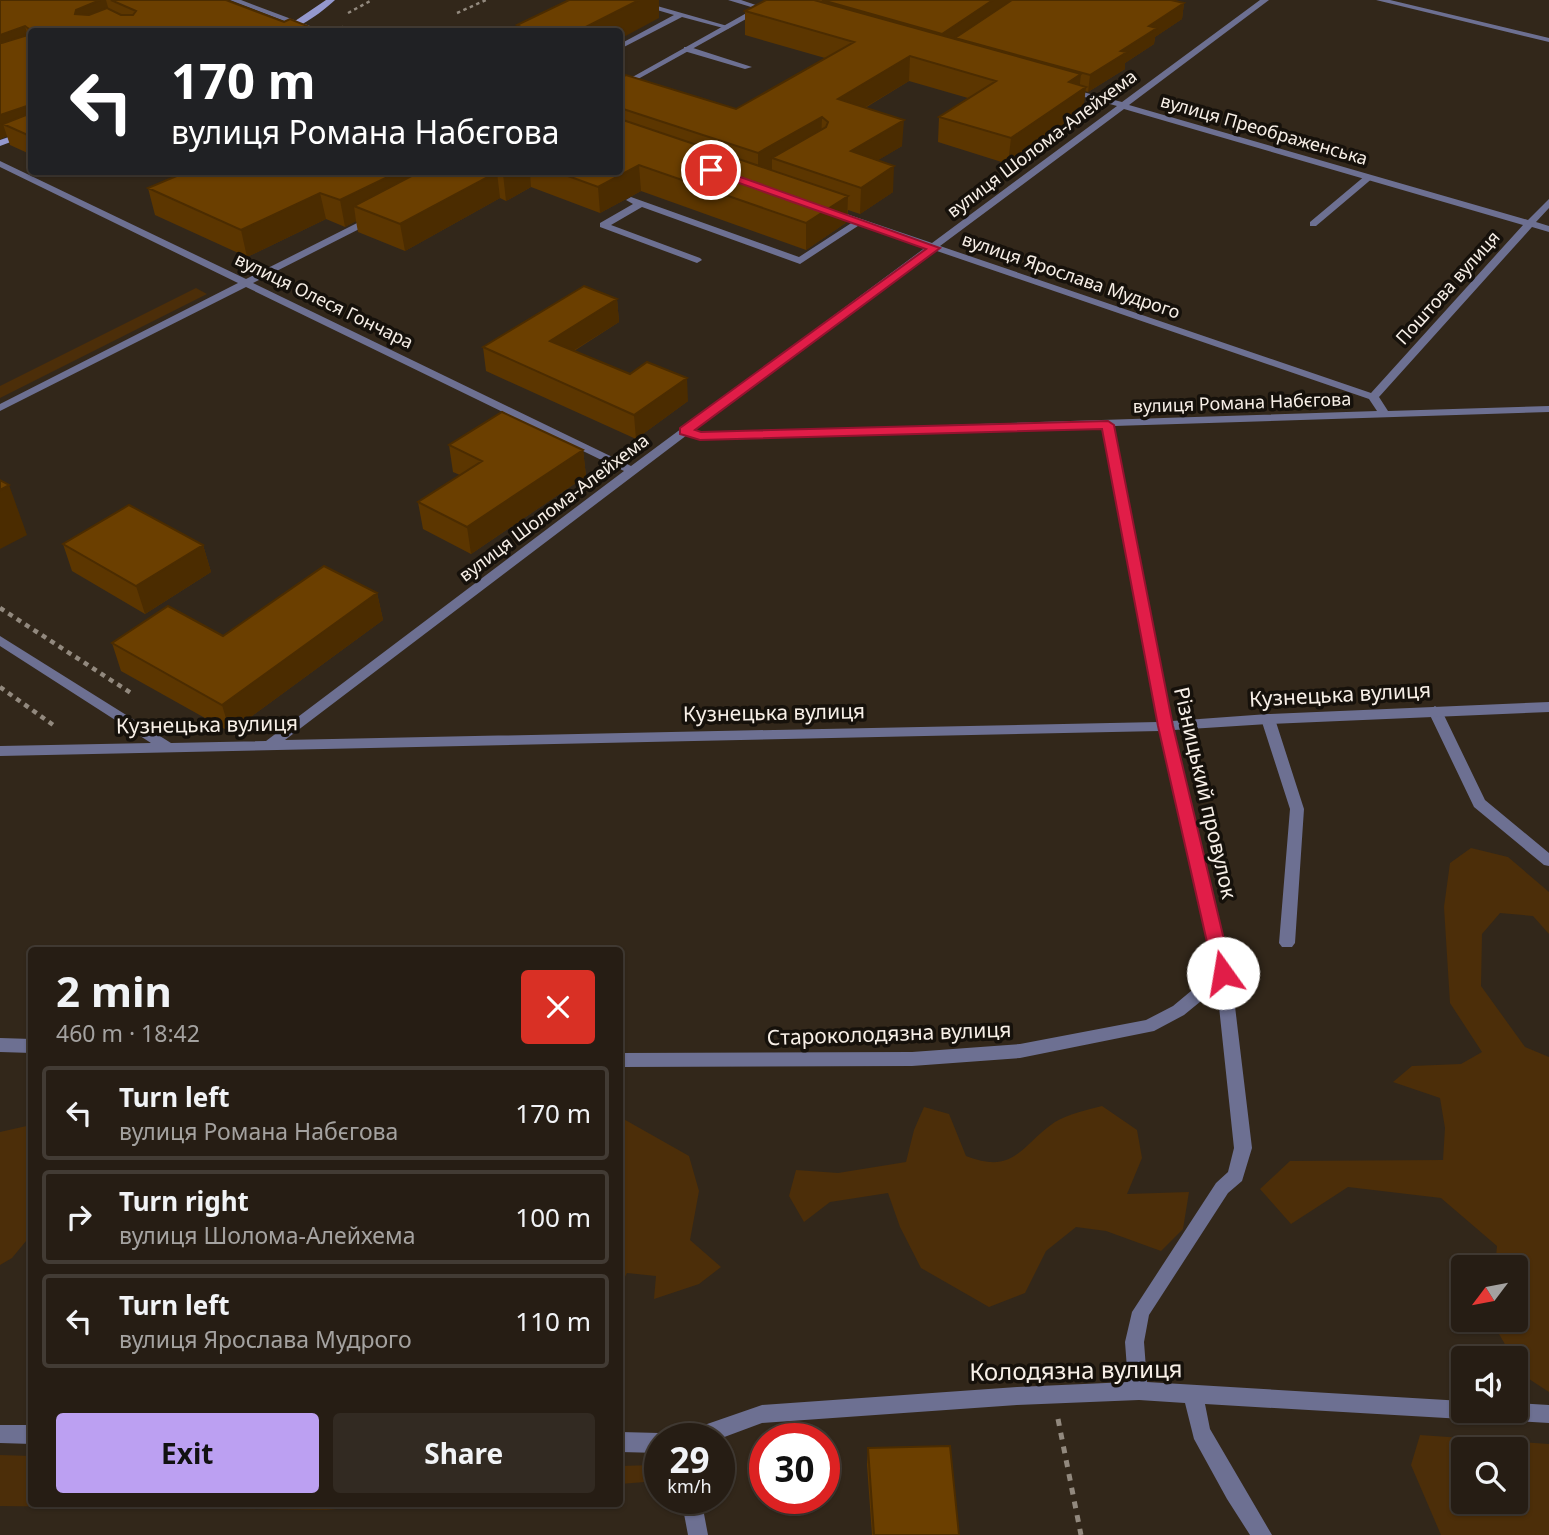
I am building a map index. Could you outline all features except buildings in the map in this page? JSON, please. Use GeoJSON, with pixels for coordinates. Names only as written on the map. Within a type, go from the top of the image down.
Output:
{"type":"FeatureCollection","features":[{"type":"Feature","properties":{"kind":"street"},"geometry":{"type":"LineString","coordinates":[[234,0],[311,28]]}},
{"type":"Feature","properties":{"kind":"street"},"geometry":{"type":"LineString","coordinates":[[287,28],[331,0]]}},
{"type":"Feature","properties":{"kind":"street"},"geometry":{"type":"LineString","coordinates":[[627,0],[727,27]]}},
{"type":"Feature","properties":{"kind":"street"},"geometry":{"type":"LineString","coordinates":[[733,0],[771,5]]}},
{"type":"Feature","properties":{"kind":"street","name":"вулиця Шолома-Алейхема"},"geometry":{"type":"LineString","coordinates":[[269,745],[685,431],[1265,0]]}},
{"type":"Feature","properties":{"kind":"street"},"geometry":{"type":"LineString","coordinates":[[1380,0],[1549,40]]}},
{"type":"Feature","properties":{"kind":"street"},"geometry":{"type":"LineString","coordinates":[[623,85],[771,5]]}},
{"type":"Feature","properties":{"kind":"street"},"geometry":{"type":"LineString","coordinates":[[623,45],[680,15]]}},
{"type":"Feature","properties":{"kind":"street"},"geometry":{"type":"LineString","coordinates":[[687,49],[748,67]]}},
{"type":"Feature","properties":{"kind":"street","name":"вулиця Преображенська"},"geometry":{"type":"LineString","coordinates":[[1058,87],[1549,229]]}},
{"type":"Feature","properties":{"kind":"street"},"geometry":{"type":"LineString","coordinates":[[0,143],[28,132]]}},
{"type":"Feature","properties":{"kind":"street","name":"вулиця Олеся Гончара"},"geometry":{"type":"LineString","coordinates":[[0,164],[632,471]]}},
{"type":"Feature","properties":{"kind":"street"},"geometry":{"type":"LineString","coordinates":[[1313,224],[1369,177]]}},
{"type":"Feature","properties":{"kind":"street"},"geometry":{"type":"LineString","coordinates":[[697,260],[603,225],[635,202],[800,261],[859,222]]}},
{"type":"Feature","properties":{"kind":"street","name":"Поштова вулиця"},"geometry":{"type":"LineString","coordinates":[[1373,397],[1549,202]]}},
{"type":"Feature","properties":{"kind":"street","name":"вулиця Ярослава Мудрого"},"geometry":{"type":"LineString","coordinates":[[820,208],[1373,397]]}},
{"type":"Feature","properties":{"kind":"street"},"geometry":{"type":"LineString","coordinates":[[0,408],[379,215]]}},
{"type":"Feature","properties":{"kind":"street"},"geometry":{"type":"LineString","coordinates":[[1373,397],[1385,415]]}},
{"type":"Feature","properties":{"kind":"street","name":"вулиця Романа Набєгова"},"geometry":{"type":"LineString","coordinates":[[685,431],[700,436],[1549,409]]}},
{"type":"Feature","properties":{"kind":"street","name":"Різницький провулок"},"geometry":{"type":"LineString","coordinates":[[1108,425],[1166,726],[1223,973],[1243,1148],[1236,1175],[1222,1188],[1142,1312],[1134,1332],[1133,1353],[1139,1391]]}},
{"type":"Feature","properties":{"kind":"street"},"geometry":{"type":"LineString","coordinates":[[0,640],[166,746]]}},
{"type":"Feature","properties":{"kind":"street","name":"Кузнецька вулиця"},"geometry":{"type":"LineString","coordinates":[[0,751],[1166,726],[1549,706]]}},
{"type":"Feature","properties":{"kind":"street"},"geometry":{"type":"LineString","coordinates":[[1434,712],[1479,803],[1549,861]]}},
{"type":"Feature","properties":{"kind":"street"},"geometry":{"type":"LineString","coordinates":[[1269,719],[1297,809],[1287,943]]}},
{"type":"Feature","properties":{"kind":"street","name":"Староколодязна вулиця"},"geometry":{"type":"LineString","coordinates":[[623,1060],[912,1059],[1020,1052],[1148,1026],[1164,1020],[1180,1011],[1223,973]]}},
{"type":"Feature","properties":{"kind":"street"},"geometry":{"type":"LineString","coordinates":[[0,1045],[28,1046]]}},
{"type":"Feature","properties":{"kind":"street","name":"Колодязна вулиця"},"geometry":{"type":"LineString","coordinates":[[735,1424],[762,1414],[1139,1391],[1451,1409]]}},
{"type":"Feature","properties":{"kind":"street"},"geometry":{"type":"LineString","coordinates":[[1193,1394],[1201,1432],[1234,1492],[1262,1535]]}},
{"type":"Feature","properties":{"kind":"street"},"geometry":{"type":"LineString","coordinates":[[1528,1414],[1549,1415]]}},
{"type":"Feature","properties":{"kind":"street"},"geometry":{"type":"LineString","coordinates":[[0,1434],[28,1435]]}},
{"type":"Feature","properties":{"kind":"street"},"geometry":{"type":"LineString","coordinates":[[623,1442],[644,1443]]}},
{"type":"Feature","properties":{"kind":"street"},"geometry":{"type":"LineString","coordinates":[[694,1514],[698,1535]]}},
{"type":"Feature","properties":{"kind":"path"},"geometry":{"type":"LineString","coordinates":[[457,13],[486,0]]}},
{"type":"Feature","properties":{"kind":"path"},"geometry":{"type":"LineString","coordinates":[[0,608],[144,702]]}},
{"type":"Feature","properties":{"kind":"path"},"geometry":{"type":"LineString","coordinates":[[0,687],[85,748]]}},
{"type":"Feature","properties":{"kind":"path"},"geometry":{"type":"LineString","coordinates":[[1052,1395],[1081,1535]]}},
{"type":"Feature","properties":{"kind":"shaded area"},"geometry":{"type":"Polygon","coordinates":[[[196,288],[207,294],[0,398],[0,386],[196,288]]]}},
{"type":"Feature","properties":{"kind":"shaded area"},"geometry":{"type":"Polygon","coordinates":[[[1471,848],[1508,857],[1549,892],[1549,934],[1533,916],[1500,913],[1482,934],[1481,986],[1525,1047],[1549,1057],[1549,1392],[1528,1378],[1528,1346],[1506,1346],[1498,1332],[1528,1332],[1528,1255],[1496,1255],[1497,1246],[1441,1198],[1348,1187],[1291,1224],[1260,1189],[1290,1161],[1443,1160],[1445,1128],[1440,1098],[1393,1082],[1412,1066],[1461,1064],[1482,1052],[1450,1003],[1444,907],[1450,863],[1471,848]]]}},
{"type":"Feature","properties":{"kind":"shaded area"},"geometry":{"type":"Polygon","coordinates":[[[1102,1106],[1137,1130],[1142,1158],[1127,1194],[1189,1192],[1183,1229],[1161,1251],[1106,1231],[1076,1227],[1046,1251],[1025,1293],[989,1307],[921,1268],[900,1227],[888,1193],[830,1202],[804,1222],[789,1196],[796,1170],[838,1173],[906,1162],[914,1130],[924,1107],[949,1114],[966,1156],[996,1162],[1016,1155],[1060,1119],[1102,1106]]]}},
{"type":"Feature","properties":{"kind":"shaded area"},"geometry":{"type":"Polygon","coordinates":[[[623,1119],[689,1156],[699,1191],[690,1240],[721,1267],[699,1284],[654,1299],[656,1276],[627,1273],[623,1280],[623,1119]]]}},
{"type":"Feature","properties":{"kind":"shaded area"},"geometry":{"type":"Polygon","coordinates":[[[28,1126],[28,1239],[12,1258],[0,1265],[0,1132],[28,1126]]]}},
{"type":"Feature","properties":{"kind":"shaded area"},"geometry":{"type":"Polygon","coordinates":[[[1420,1435],[1451,1437],[1451,1514],[1528,1514],[1528,1443],[1549,1444],[1549,1535],[1441,1535],[1411,1465],[1420,1435]]]}},
{"type":"Feature","properties":{"kind":"shaded area"},"geometry":{"type":"Polygon","coordinates":[[[0,1455],[28,1456],[28,1506],[0,1506],[0,1455]]]}},
{"type":"Feature","properties":{"kind":"shaded area"},"geometry":{"type":"Polygon","coordinates":[[[644,1465],[644,1482],[623,1484],[623,1466],[644,1465]]]}},
{"type":"Feature","properties":{"kind":"shaded area"},"geometry":{"type":"Polygon","coordinates":[[[82,1507],[360,1507],[326,1510],[82,1507]]]}},
{"type":"Feature","properties":{"kind":"route"},"geometry":{"type":"LineString","coordinates":[[711,170],[934,248],[685,431],[700,436],[1108,425],[1166,726],[1223,973]]}}]}
